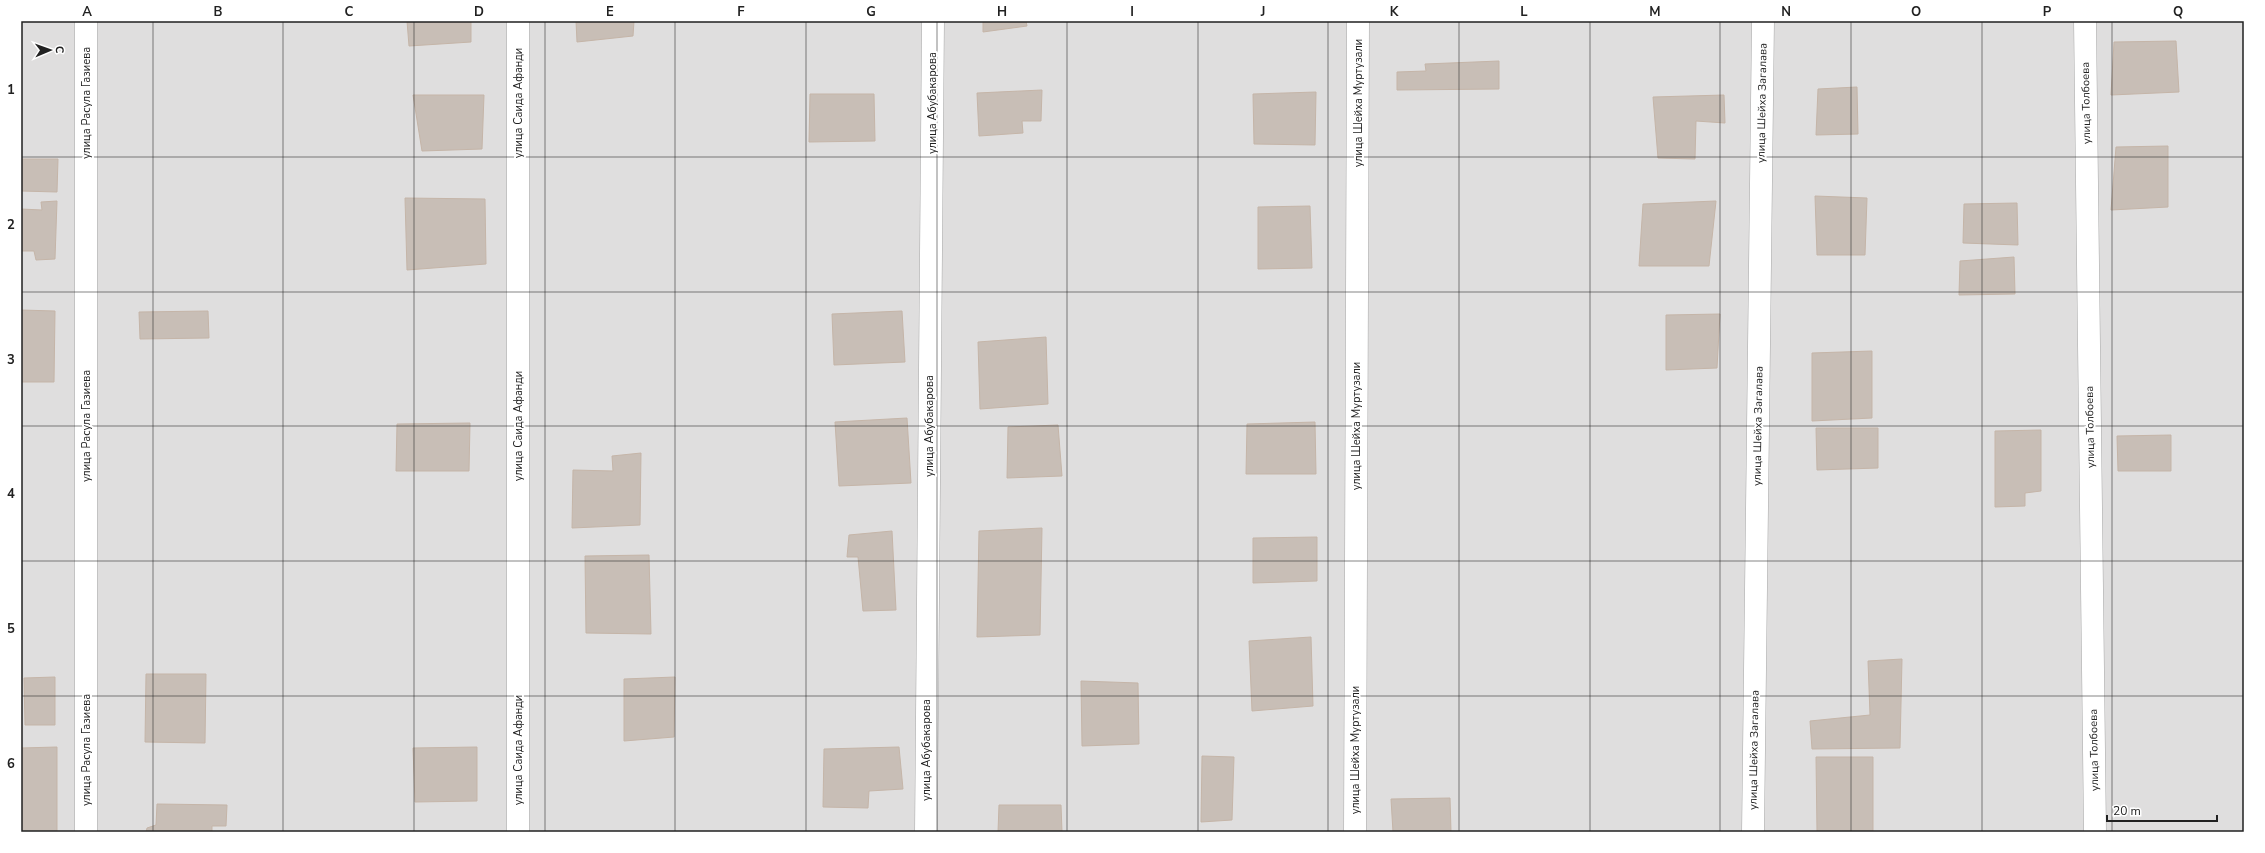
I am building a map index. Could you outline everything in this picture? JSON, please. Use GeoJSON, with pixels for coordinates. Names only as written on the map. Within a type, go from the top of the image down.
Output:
{"type":"FeatureCollection","features":[{"type":"Feature","properties":{"kind":"street","name":"улица Расула Газиева"},"geometry":{"type":"LineString","coordinates":[[86,21],[86,832]]}},
{"type":"Feature","properties":{"kind":"street","name":"улица Саида Афанди"},"geometry":{"type":"LineString","coordinates":[[518,21],[518,832]]}},
{"type":"Feature","properties":{"kind":"street","name":"улица Абубакарова"},"geometry":{"type":"LineString","coordinates":[[926,832],[933,21]]}},
{"type":"Feature","properties":{"kind":"street","name":"улица Шейха Муртузали"},"geometry":{"type":"LineString","coordinates":[[1355,832],[1358,21]]}},
{"type":"Feature","properties":{"kind":"street","name":"улица Шейха Загалава"},"geometry":{"type":"LineString","coordinates":[[1753,832],[1763,21]]}},
{"type":"Feature","properties":{"kind":"street","name":"улица Толбоева"},"geometry":{"type":"LineString","coordinates":[[2085,21],[2096,832]]}},
{"type":"Feature","properties":{"kind":"shaded area"},"geometry":{"type":"Polygon","coordinates":[[[21,21],[2244,21],[2244,832],[21,832],[21,21]]]}},
{"type":"Feature","properties":{"kind":"building"},"geometry":{"type":"Polygon","coordinates":[[[407,21],[471,21],[471,42],[409,46],[407,21]]]}},
{"type":"Feature","properties":{"kind":"building"},"geometry":{"type":"Polygon","coordinates":[[[576,21],[634,21],[633,36],[577,42],[576,21]]]}},
{"type":"Feature","properties":{"kind":"building"},"geometry":{"type":"Polygon","coordinates":[[[983,21],[1026,21],[1027,26],[983,32],[983,21]]]}},
{"type":"Feature","properties":{"kind":"building"},"geometry":{"type":"Polygon","coordinates":[[[2176,41],[2179,92],[2111,95],[2114,42],[2176,41]]]}},
{"type":"Feature","properties":{"kind":"building"},"geometry":{"type":"Polygon","coordinates":[[[1499,61],[1499,89],[1397,90],[1397,72],[1426,71],[1425,64],[1499,61]]]}},
{"type":"Feature","properties":{"kind":"building"},"geometry":{"type":"Polygon","coordinates":[[[1857,87],[1858,134],[1816,135],[1818,89],[1857,87]]]}},
{"type":"Feature","properties":{"kind":"building"},"geometry":{"type":"Polygon","coordinates":[[[1042,90],[1041,121],[1022,121],[1023,133],[979,136],[977,93],[1042,90]]]}},
{"type":"Feature","properties":{"kind":"building"},"geometry":{"type":"Polygon","coordinates":[[[1316,92],[1315,145],[1254,144],[1253,94],[1316,92]]]}},
{"type":"Feature","properties":{"kind":"building"},"geometry":{"type":"Polygon","coordinates":[[[810,94],[874,94],[875,141],[809,142],[810,94]]]}},
{"type":"Feature","properties":{"kind":"building"},"geometry":{"type":"Polygon","coordinates":[[[413,95],[484,95],[482,149],[422,151],[413,95]]]}},
{"type":"Feature","properties":{"kind":"building"},"geometry":{"type":"Polygon","coordinates":[[[1724,95],[1725,123],[1696,121],[1695,159],[1658,158],[1653,97],[1724,95]]]}},
{"type":"Feature","properties":{"kind":"building"},"geometry":{"type":"Polygon","coordinates":[[[2168,146],[2168,207],[2111,210],[2116,147],[2168,146]]]}},
{"type":"Feature","properties":{"kind":"building"},"geometry":{"type":"Polygon","coordinates":[[[21,159],[58,159],[57,192],[21,191],[21,159]]]}},
{"type":"Feature","properties":{"kind":"building"},"geometry":{"type":"Polygon","coordinates":[[[1815,196],[1867,198],[1865,255],[1817,255],[1815,196]]]}},
{"type":"Feature","properties":{"kind":"building"},"geometry":{"type":"Polygon","coordinates":[[[405,198],[485,199],[486,264],[407,270],[405,198]]]}},
{"type":"Feature","properties":{"kind":"building"},"geometry":{"type":"Polygon","coordinates":[[[57,201],[55,259],[36,260],[34,251],[21,251],[21,209],[42,210],[41,202],[57,201]]]}},
{"type":"Feature","properties":{"kind":"building"},"geometry":{"type":"Polygon","coordinates":[[[1716,201],[1709,266],[1639,266],[1643,204],[1716,201]]]}},
{"type":"Feature","properties":{"kind":"building"},"geometry":{"type":"Polygon","coordinates":[[[2017,203],[2018,245],[1963,243],[1964,204],[2017,203]]]}},
{"type":"Feature","properties":{"kind":"building"},"geometry":{"type":"Polygon","coordinates":[[[1310,206],[1312,268],[1258,269],[1258,207],[1310,206]]]}},
{"type":"Feature","properties":{"kind":"building"},"geometry":{"type":"Polygon","coordinates":[[[2014,257],[2015,294],[1959,295],[1960,261],[2014,257]]]}},
{"type":"Feature","properties":{"kind":"building"},"geometry":{"type":"Polygon","coordinates":[[[21,310],[55,311],[54,382],[21,382],[21,310]]]}},
{"type":"Feature","properties":{"kind":"building"},"geometry":{"type":"Polygon","coordinates":[[[208,311],[209,338],[140,339],[139,312],[208,311]]]}},
{"type":"Feature","properties":{"kind":"building"},"geometry":{"type":"Polygon","coordinates":[[[902,311],[905,362],[834,365],[832,314],[902,311]]]}},
{"type":"Feature","properties":{"kind":"building"},"geometry":{"type":"Polygon","coordinates":[[[1720,314],[1717,368],[1666,370],[1666,315],[1720,314]]]}},
{"type":"Feature","properties":{"kind":"building"},"geometry":{"type":"Polygon","coordinates":[[[1046,337],[1048,404],[980,409],[978,342],[1046,337]]]}},
{"type":"Feature","properties":{"kind":"building"},"geometry":{"type":"Polygon","coordinates":[[[1872,351],[1872,418],[1812,421],[1812,353],[1872,351]]]}},
{"type":"Feature","properties":{"kind":"building"},"geometry":{"type":"Polygon","coordinates":[[[907,418],[911,483],[839,486],[835,422],[907,418]]]}},
{"type":"Feature","properties":{"kind":"building"},"geometry":{"type":"Polygon","coordinates":[[[1315,422],[1316,474],[1246,474],[1247,424],[1315,422]]]}},
{"type":"Feature","properties":{"kind":"building"},"geometry":{"type":"Polygon","coordinates":[[[470,423],[469,471],[396,471],[397,424],[470,423]]]}},
{"type":"Feature","properties":{"kind":"building"},"geometry":{"type":"Polygon","coordinates":[[[1058,425],[1062,476],[1007,478],[1008,427],[1058,425]]]}},
{"type":"Feature","properties":{"kind":"building"},"geometry":{"type":"Polygon","coordinates":[[[1816,428],[1878,428],[1878,468],[1817,470],[1816,428]]]}},
{"type":"Feature","properties":{"kind":"building"},"geometry":{"type":"Polygon","coordinates":[[[2041,430],[2041,491],[2025,493],[2025,506],[1995,507],[1995,431],[2041,430]]]}},
{"type":"Feature","properties":{"kind":"building"},"geometry":{"type":"Polygon","coordinates":[[[2171,435],[2171,471],[2118,471],[2117,436],[2171,435]]]}},
{"type":"Feature","properties":{"kind":"building"},"geometry":{"type":"Polygon","coordinates":[[[641,453],[640,525],[572,528],[573,470],[613,471],[612,456],[641,453]]]}},
{"type":"Feature","properties":{"kind":"building"},"geometry":{"type":"Polygon","coordinates":[[[1042,528],[1040,635],[977,637],[979,531],[1042,528]]]}},
{"type":"Feature","properties":{"kind":"building"},"geometry":{"type":"Polygon","coordinates":[[[892,531],[896,610],[863,611],[858,557],[847,557],[849,535],[892,531]]]}},
{"type":"Feature","properties":{"kind":"building"},"geometry":{"type":"Polygon","coordinates":[[[1317,537],[1317,581],[1253,583],[1253,538],[1317,537]]]}},
{"type":"Feature","properties":{"kind":"building"},"geometry":{"type":"Polygon","coordinates":[[[649,555],[651,634],[586,633],[585,556],[649,555]]]}},
{"type":"Feature","properties":{"kind":"building"},"geometry":{"type":"Polygon","coordinates":[[[1311,637],[1313,706],[1252,711],[1249,641],[1311,637]]]}},
{"type":"Feature","properties":{"kind":"building"},"geometry":{"type":"Polygon","coordinates":[[[1902,659],[1900,748],[1812,749],[1810,721],[1870,715],[1868,661],[1902,659]]]}},
{"type":"Feature","properties":{"kind":"building"},"geometry":{"type":"Polygon","coordinates":[[[146,674],[206,674],[205,743],[145,742],[146,674]]]}},
{"type":"Feature","properties":{"kind":"building"},"geometry":{"type":"Polygon","coordinates":[[[55,677],[55,725],[25,725],[24,678],[55,677]]]}},
{"type":"Feature","properties":{"kind":"building"},"geometry":{"type":"Polygon","coordinates":[[[675,677],[674,737],[624,741],[624,679],[675,677]]]}},
{"type":"Feature","properties":{"kind":"building"},"geometry":{"type":"Polygon","coordinates":[[[1081,681],[1138,683],[1139,744],[1082,746],[1081,681]]]}},
{"type":"Feature","properties":{"kind":"building"},"geometry":{"type":"Polygon","coordinates":[[[57,747],[57,832],[21,832],[21,748],[57,747]]]}},
{"type":"Feature","properties":{"kind":"building"},"geometry":{"type":"Polygon","coordinates":[[[477,747],[477,801],[415,802],[413,748],[477,747]]]}},
{"type":"Feature","properties":{"kind":"building"},"geometry":{"type":"Polygon","coordinates":[[[899,747],[903,789],[869,791],[868,808],[823,807],[824,749],[899,747]]]}},
{"type":"Feature","properties":{"kind":"building"},"geometry":{"type":"Polygon","coordinates":[[[1202,756],[1234,757],[1232,820],[1201,822],[1202,756]]]}},
{"type":"Feature","properties":{"kind":"building"},"geometry":{"type":"Polygon","coordinates":[[[1816,757],[1873,757],[1873,832],[1817,832],[1816,757]]]}},
{"type":"Feature","properties":{"kind":"building"},"geometry":{"type":"Polygon","coordinates":[[[1450,798],[1451,832],[1393,832],[1391,799],[1450,798]]]}},
{"type":"Feature","properties":{"kind":"building"},"geometry":{"type":"Polygon","coordinates":[[[157,804],[227,805],[226,826],[212,826],[212,832],[146,832],[147,828],[156,825],[157,804]]]}},
{"type":"Feature","properties":{"kind":"building"},"geometry":{"type":"Polygon","coordinates":[[[999,805],[1061,805],[1062,832],[998,832],[999,805]]]}}]}
